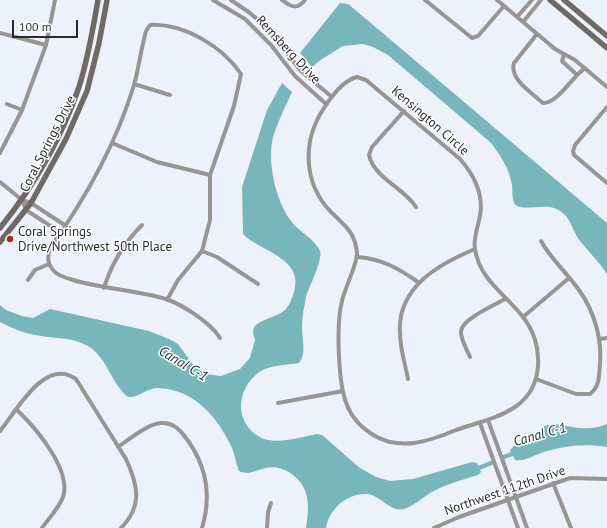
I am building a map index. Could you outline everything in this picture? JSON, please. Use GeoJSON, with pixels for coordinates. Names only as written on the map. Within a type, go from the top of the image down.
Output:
{"type":"FeatureCollection","features":[{"type":"Feature","properties":{"kind":"main road","name":"Coral Springs Drive"},"geometry":{"type":"LineString","coordinates":[[0,228],[22,200],[42,169],[59,136],[79,87],[91,41],[98,0]]}},
{"type":"Feature","properties":{"kind":"main road","name":"Coral Springs Drive"},"geometry":{"type":"LineString","coordinates":[[0,242],[31,203],[66,139],[87,91],[99,43],[107,0]]}},
{"type":"Feature","properties":{"kind":"main road"},"geometry":{"type":"LineString","coordinates":[[550,0],[607,48]]}},
{"type":"Feature","properties":{"kind":"main road"},"geometry":{"type":"LineString","coordinates":[[564,0],[607,36]]}},
{"type":"Feature","properties":{"kind":"street"},"geometry":{"type":"LineString","coordinates":[[0,153],[22,110],[46,45],[55,0]]}},
{"type":"Feature","properties":{"kind":"street","name":"Remsberg Drive"},"geometry":{"type":"LineString","coordinates":[[213,0],[245,19],[271,45],[295,76],[326,104]]}},
{"type":"Feature","properties":{"kind":"street","name":"Remsberg Drive"},"geometry":{"type":"LineString","coordinates":[[231,0],[266,26],[301,71],[332,97]]}},
{"type":"Feature","properties":{"kind":"street"},"geometry":{"type":"LineString","coordinates":[[282,0],[290,7],[301,6],[305,0]]}},
{"type":"Feature","properties":{"kind":"street"},"geometry":{"type":"LineString","coordinates":[[425,0],[472,38],[478,36],[504,6]]}},
{"type":"Feature","properties":{"kind":"street"},"geometry":{"type":"LineString","coordinates":[[497,0],[537,34],[584,68],[607,87]]}},
{"type":"Feature","properties":{"kind":"street"},"geometry":{"type":"LineString","coordinates":[[517,17],[532,0]]}},
{"type":"Feature","properties":{"kind":"street"},"geometry":{"type":"LineString","coordinates":[[523,22],[541,0]]}},
{"type":"Feature","properties":{"kind":"street"},"geometry":{"type":"LineString","coordinates":[[167,300],[174,286],[202,251],[210,220],[210,175],[234,106],[241,74],[225,55],[193,35],[175,28],[150,25],[146,31],[134,84],[112,143],[88,190],[66,226],[50,248],[47,257],[49,264],[57,274],[104,288],[167,300],[215,329],[220,338]]}},
{"type":"Feature","properties":{"kind":"street"},"geometry":{"type":"LineString","coordinates":[[0,34],[46,45]]}},
{"type":"Feature","properties":{"kind":"street"},"geometry":{"type":"LineString","coordinates":[[537,34],[514,63],[512,69],[515,77],[544,103],[549,104],[554,101],[576,74],[584,68]]}},
{"type":"Feature","properties":{"kind":"street"},"geometry":{"type":"LineString","coordinates":[[564,54],[562,60],[576,74]]}},
{"type":"Feature","properties":{"kind":"street","name":"Kensington Circle"},"geometry":{"type":"LineString","coordinates":[[357,77],[366,80],[460,159],[471,171],[478,187],[482,202],[476,232],[475,249],[488,280],[523,317],[533,333],[538,350],[536,379],[529,392],[517,406],[480,423],[420,442],[405,444],[389,442],[375,436],[354,418],[347,405],[343,391],[338,322],[348,279],[358,257],[356,245],[352,233],[320,199],[312,184],[308,166],[308,149],[311,133],[326,104],[332,97],[350,79],[357,77]]}},
{"type":"Feature","properties":{"kind":"street"},"geometry":{"type":"LineString","coordinates":[[134,84],[170,95]]}},
{"type":"Feature","properties":{"kind":"street"},"geometry":{"type":"LineString","coordinates":[[7,104],[22,110]]}},
{"type":"Feature","properties":{"kind":"street"},"geometry":{"type":"LineString","coordinates":[[607,107],[576,145],[573,151],[574,155],[607,183]]}},
{"type":"Feature","properties":{"kind":"street"},"geometry":{"type":"LineString","coordinates":[[404,111],[372,147],[369,155],[374,167],[410,198],[416,207]]}},
{"type":"Feature","properties":{"kind":"street"},"geometry":{"type":"LineString","coordinates":[[112,143],[157,162],[210,175]]}},
{"type":"Feature","properties":{"kind":"street"},"geometry":{"type":"LineString","coordinates":[[0,182],[22,200],[31,203],[66,226]]}},
{"type":"Feature","properties":{"kind":"street"},"geometry":{"type":"LineString","coordinates":[[22,200],[26,210],[61,233]]}},
{"type":"Feature","properties":{"kind":"street"},"geometry":{"type":"LineString","coordinates":[[104,288],[108,273],[133,234],[142,224]]}},
{"type":"Feature","properties":{"kind":"street"},"geometry":{"type":"LineString","coordinates":[[536,379],[576,394],[590,394],[598,384],[601,354],[594,319],[588,304],[569,278],[546,251],[541,241]]}},
{"type":"Feature","properties":{"kind":"street"},"geometry":{"type":"LineString","coordinates":[[408,379],[399,331],[402,313],[418,282],[436,268],[475,249]]}},
{"type":"Feature","properties":{"kind":"street"},"geometry":{"type":"LineString","coordinates":[[202,251],[217,257],[258,284]]}},
{"type":"Feature","properties":{"kind":"street"},"geometry":{"type":"LineString","coordinates":[[358,257],[375,259],[398,268],[418,282]]}},
{"type":"Feature","properties":{"kind":"street"},"geometry":{"type":"LineString","coordinates":[[28,280],[35,270],[49,264]]}},
{"type":"Feature","properties":{"kind":"street"},"geometry":{"type":"LineString","coordinates":[[523,317],[569,278]]}},
{"type":"Feature","properties":{"kind":"street"},"geometry":{"type":"LineString","coordinates":[[470,357],[460,332],[462,325],[505,299]]}},
{"type":"Feature","properties":{"kind":"street"},"geometry":{"type":"LineString","coordinates":[[599,339],[607,338]]}},
{"type":"Feature","properties":{"kind":"street"},"geometry":{"type":"LineString","coordinates":[[0,431],[39,382],[47,376],[62,372],[69,374],[76,379],[133,473],[136,493],[133,512],[121,528]]}},
{"type":"Feature","properties":{"kind":"street"},"geometry":{"type":"LineString","coordinates":[[278,403],[343,391]]}},
{"type":"Feature","properties":{"kind":"street"},"geometry":{"type":"LineString","coordinates":[[17,410],[34,427],[62,475],[64,486],[63,496],[42,528]]}},
{"type":"Feature","properties":{"kind":"street"},"geometry":{"type":"LineString","coordinates":[[488,420],[527,528]]}},
{"type":"Feature","properties":{"kind":"street"},"geometry":{"type":"LineString","coordinates":[[118,447],[151,426],[164,423],[176,427],[195,451],[207,483],[208,501],[202,528]]}},
{"type":"Feature","properties":{"kind":"street"},"geometry":{"type":"LineString","coordinates":[[480,423],[518,528]]}},
{"type":"Feature","properties":{"kind":"street","name":"Northwest 112th Drive"},"geometry":{"type":"LineString","coordinates":[[434,528],[441,523],[570,478],[607,479]]}},
{"type":"Feature","properties":{"kind":"street"},"geometry":{"type":"LineString","coordinates":[[553,483],[571,528]]}},
{"type":"Feature","properties":{"kind":"street"},"geometry":{"type":"LineString","coordinates":[[267,528],[268,512],[271,503]]}},
{"type":"Feature","properties":{"kind":"water"},"geometry":{"type":"Polygon","coordinates":[[[340,3],[348,4],[359,13],[607,223],[607,274],[580,241],[564,214],[550,207],[519,207],[514,203],[511,179],[501,156],[490,142],[388,55],[373,47],[363,44],[343,46],[312,67],[300,53],[340,3]]]}},
{"type":"Feature","properties":{"kind":"water"},"geometry":{"type":"Polygon","coordinates":[[[282,83],[292,92],[278,123],[272,144],[272,167],[276,191],[285,212],[294,225],[318,247],[320,251],[320,261],[306,297],[302,328],[304,346],[303,355],[299,363],[267,368],[258,373],[251,380],[246,387],[241,403],[241,411],[244,420],[255,434],[266,440],[286,440],[317,434],[322,435],[360,468],[376,477],[390,481],[413,479],[472,462],[477,463],[481,472],[478,475],[437,489],[414,504],[403,509],[389,506],[372,495],[360,494],[353,496],[346,499],[335,509],[326,528],[306,528],[308,511],[307,495],[304,488],[295,476],[280,468],[271,467],[249,473],[239,471],[232,448],[219,425],[203,406],[193,399],[182,393],[157,388],[153,388],[136,396],[128,397],[118,386],[102,359],[85,344],[73,340],[30,334],[0,322],[0,305],[6,310],[22,316],[33,318],[50,309],[149,331],[169,339],[178,344],[194,366],[205,374],[221,376],[240,369],[250,358],[255,340],[253,333],[254,327],[286,309],[294,292],[296,280],[293,271],[287,263],[243,234],[242,187],[267,110],[282,83]]]}},
{"type":"Feature","properties":{"kind":"water"},"geometry":{"type":"Polygon","coordinates":[[[555,424],[594,428],[607,424],[607,447],[586,445],[572,446],[547,451],[523,460],[515,460],[510,450],[515,445],[537,434],[544,426],[555,424]]]}},
{"type":"Feature","properties":{"kind":"waterway","name":"Canal C-1"},"geometry":{"type":"LineString","coordinates":[[504,457],[518,452]]}},
{"type":"Feature","properties":{"kind":"waterway","name":"Canal C-1"},"geometry":{"type":"LineString","coordinates":[[474,470],[491,463]]}},
{"type":"Feature","properties":{"kind":"place","name":"Coral Springs Drive/Northwest 50th Place"},"geometry":{"type":"Point","coordinates":[10,239]}}]}
